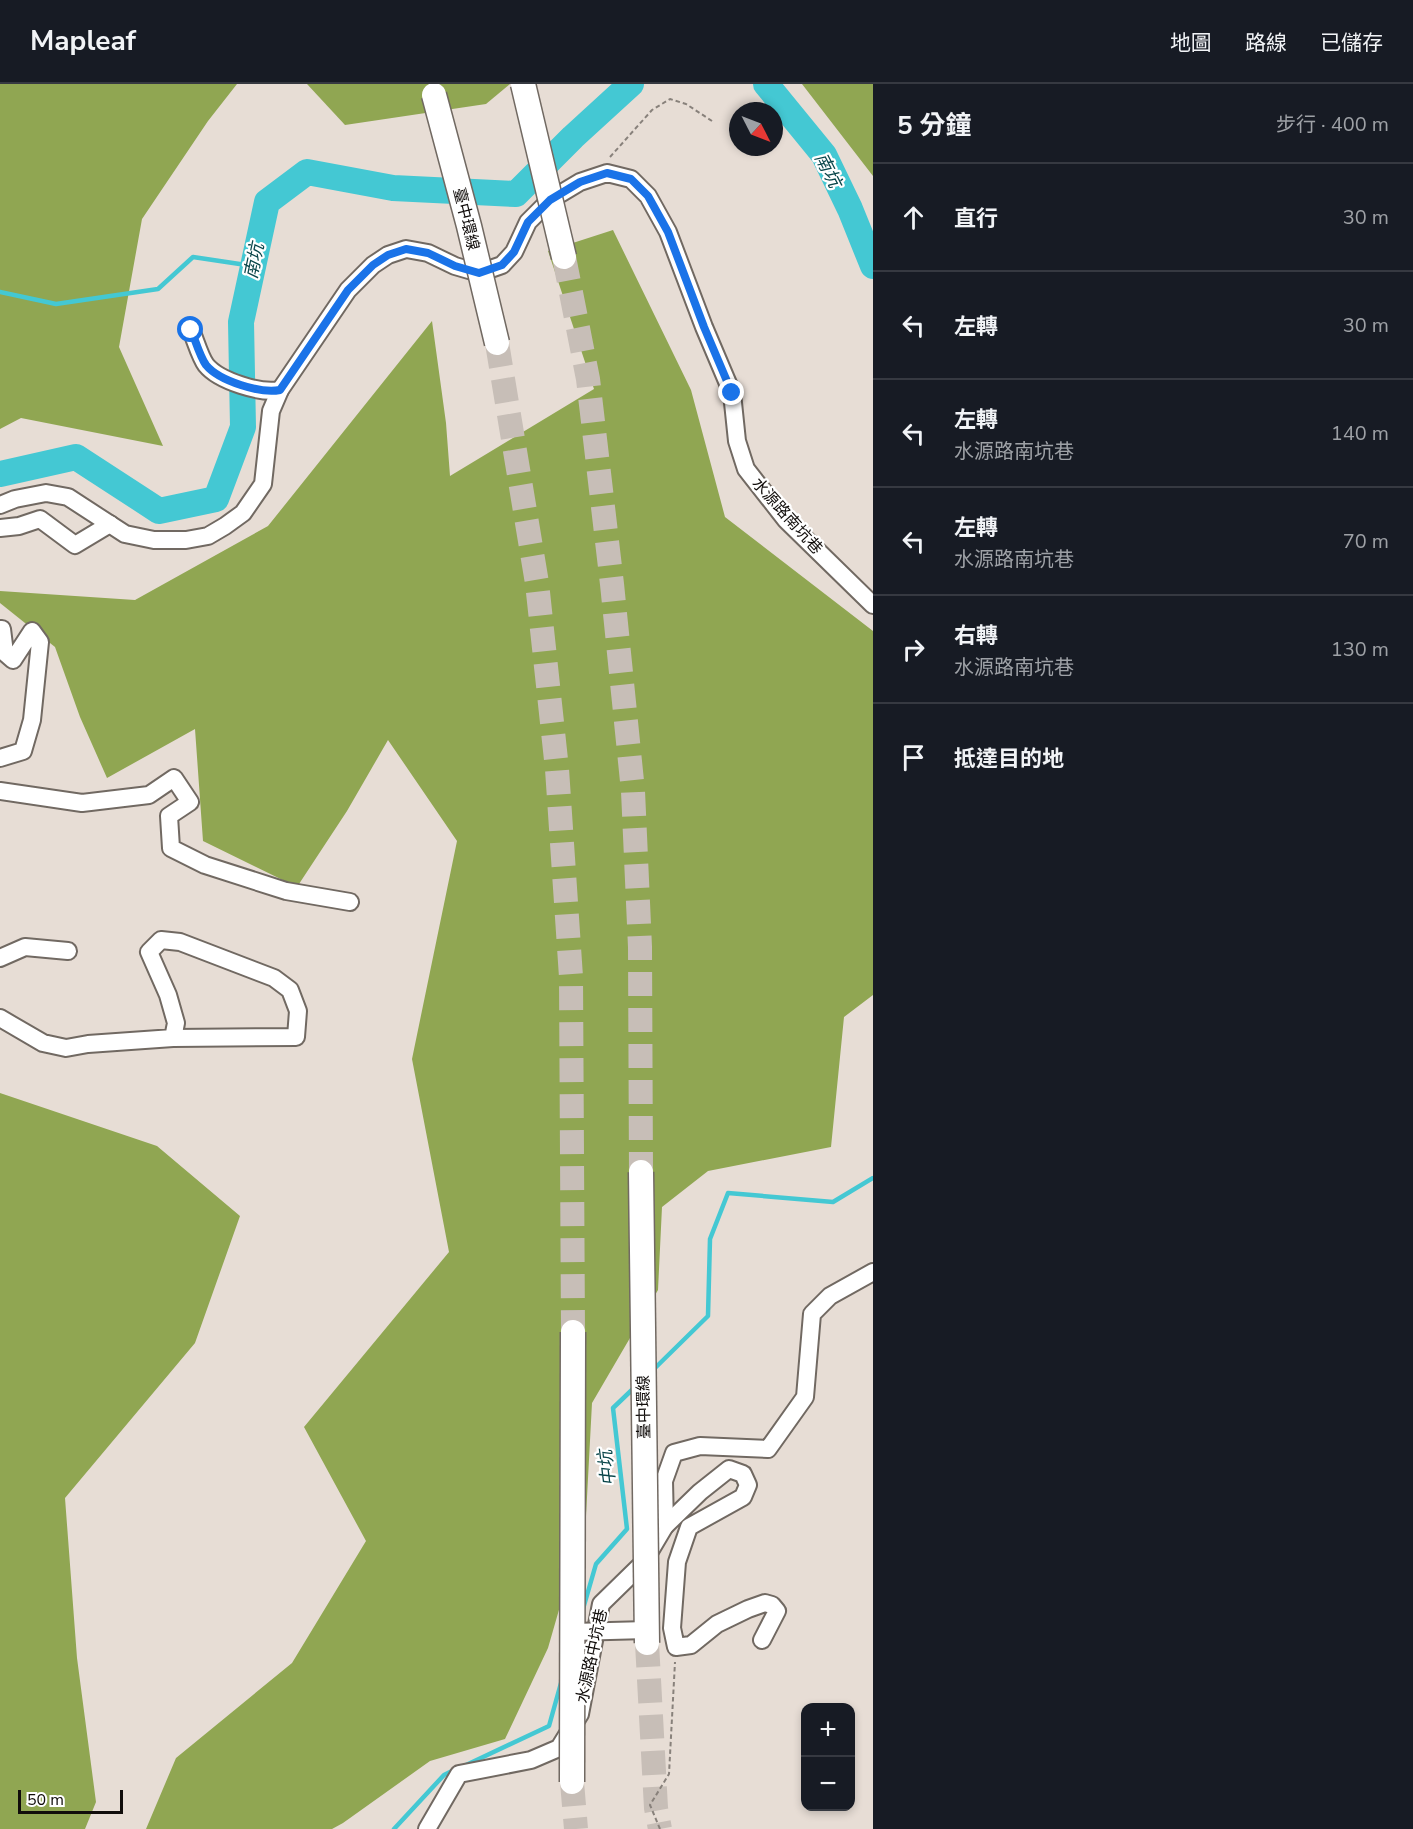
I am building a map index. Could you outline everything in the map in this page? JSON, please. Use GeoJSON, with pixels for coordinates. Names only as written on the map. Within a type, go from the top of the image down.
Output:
{"type":"FeatureCollection","features":[{"type":"Feature","properties":{"kind":"highway"},"geometry":{"type":"LineString","coordinates":[[523,84],[564,257]]}},
{"type":"Feature","properties":{"kind":"highway","name":"臺中環線"},"geometry":{"type":"LineString","coordinates":[[434,94],[497,343]]}},
{"type":"Feature","properties":{"kind":"highway","name":"臺中環線"},"geometry":{"type":"LineString","coordinates":[[641,1172],[647,1636]]}},
{"type":"Feature","properties":{"kind":"highway"},"geometry":{"type":"LineString","coordinates":[[572,1782],[573,1332]]}},
{"type":"Feature","properties":{"kind":"street","name":"水源路南坑巷"},"geometry":{"type":"LineString","coordinates":[[0,505],[15,499],[46,493],[68,497],[125,534],[154,540],[186,540],[208,536],[243,513],[263,484],[275,391],[348,290],[373,265],[388,255],[406,249],[428,253],[455,266],[479,273],[502,265],[514,252],[528,222],[542,207],[580,182],[607,173],[631,179],[648,196],[668,232],[732,393],[737,441],[746,469],[786,520],[873,604]]}},
{"type":"Feature","properties":{"kind":"street"},"geometry":{"type":"LineString","coordinates":[[191,330],[206,364],[226,380],[275,391]]}},
{"type":"Feature","properties":{"kind":"street"},"geometry":{"type":"LineString","coordinates":[[0,528],[20,526],[40,519],[75,545],[110,524]]}},
{"type":"Feature","properties":{"kind":"street"},"geometry":{"type":"LineString","coordinates":[[0,629],[2,629],[5,653],[13,660],[32,631],[40,642],[32,720],[23,751],[0,758]]}},
{"type":"Feature","properties":{"kind":"street"},"geometry":{"type":"LineString","coordinates":[[0,791],[82,803],[149,795],[174,778],[189,802],[169,816],[171,848],[205,866],[286,891],[350,902]]}},
{"type":"Feature","properties":{"kind":"street"},"geometry":{"type":"LineString","coordinates":[[0,1018],[43,1043],[66,1048],[88,1044],[173,1038],[296,1037],[298,1011],[291,990],[274,978],[180,942],[161,940],[149,952],[168,995],[176,1023],[173,1038]]}},
{"type":"Feature","properties":{"kind":"street"},"geometry":{"type":"LineString","coordinates":[[0,958],[25,948],[68,951]]}},
{"type":"Feature","properties":{"kind":"street"},"geometry":{"type":"LineString","coordinates":[[665,1526],[664,1481],[674,1453],[700,1446],[768,1449],[805,1397],[812,1314],[830,1296],[873,1272]]}},
{"type":"Feature","properties":{"kind":"street","name":"水源路中坑巷"},"geometry":{"type":"LineString","coordinates":[[430,1826],[459,1774],[531,1760],[559,1748],[580,1714],[601,1604],[643,1563],[665,1526],[700,1492],[729,1469],[742,1474],[747,1485],[743,1497],[689,1527],[677,1562],[672,1628],[676,1647]]}},
{"type":"Feature","properties":{"kind":"street"},"geometry":{"type":"LineString","coordinates":[[676,1647],[691,1645],[717,1624],[765,1603],[772,1605],[777,1611],[762,1640]]}},
{"type":"Feature","properties":{"kind":"street"},"geometry":{"type":"LineString","coordinates":[[573,1632],[647,1636]]}},
{"type":"Feature","properties":{"kind":"path"},"geometry":{"type":"LineString","coordinates":[[592,178],[652,110],[670,99],[686,104],[712,121]]}},
{"type":"Feature","properties":{"kind":"path"},"geometry":{"type":"LineString","coordinates":[[660,1829],[650,1805],[669,1774],[676,1647]]}},
{"type":"Feature","properties":{"kind":"green space"},"geometry":{"type":"Polygon","coordinates":[[[0,84],[237,84],[208,121],[142,219],[119,347],[163,446],[21,418],[0,429],[0,84]]]}},
{"type":"Feature","properties":{"kind":"green space"},"geometry":{"type":"Polygon","coordinates":[[[307,84],[510,84],[486,104],[345,125],[307,84]]]}},
{"type":"Feature","properties":{"kind":"green space"},"geometry":{"type":"Polygon","coordinates":[[[802,84],[873,84],[873,176],[802,84]]]}},
{"type":"Feature","properties":{"kind":"green space"},"geometry":{"type":"Polygon","coordinates":[[[613,230],[691,390],[725,517],[873,631],[873,995],[844,1017],[831,1147],[708,1171],[662,1207],[658,1290],[592,1403],[586,1516],[548,1648],[505,1739],[430,1761],[332,1829],[146,1829],[176,1758],[292,1663],[366,1541],[304,1427],[449,1252],[412,1059],[457,841],[388,740],[347,811],[297,887],[203,841],[195,729],[107,778],[80,717],[55,647],[0,603],[0,591],[135,600],[268,526],[432,321],[446,423],[450,476],[594,389],[548,251],[613,230]]]}},
{"type":"Feature","properties":{"kind":"green space"},"geometry":{"type":"Polygon","coordinates":[[[0,1093],[157,1146],[240,1216],[195,1343],[65,1498],[77,1658],[96,1802],[85,1829],[0,1829],[0,1093]]]}},
{"type":"Feature","properties":{"kind":"waterway","name":"南坑"},"geometry":{"type":"LineString","coordinates":[[0,474],[76,457],[159,511],[216,499],[243,427],[241,322],[267,202],[307,172],[393,188],[516,194],[631,84]]}},
{"type":"Feature","properties":{"kind":"waterway","name":"南坑"},"geometry":{"type":"LineString","coordinates":[[766,84],[824,155],[850,209],[873,266]]}},
{"type":"Feature","properties":{"kind":"waterway"},"geometry":{"type":"LineString","coordinates":[[0,292],[56,304],[158,289],[193,257],[253,266]]}},
{"type":"Feature","properties":{"kind":"waterway","name":"中坑"},"geometry":{"type":"LineString","coordinates":[[653,1370],[708,1316],[710,1239],[728,1193],[833,1202],[873,1178]]}},
{"type":"Feature","properties":{"kind":"waterway","name":"中坑"},"geometry":{"type":"LineString","coordinates":[[583,1609],[596,1564],[627,1529],[613,1408],[636,1386]]}},
{"type":"Feature","properties":{"kind":"waterway","name":"中坑"},"geometry":{"type":"LineString","coordinates":[[464,1766],[549,1726],[561,1683]]}},
{"type":"Feature","properties":{"kind":"waterway","name":"中坑"},"geometry":{"type":"LineString","coordinates":[[394,1829],[444,1775],[456,1769]]}},
{"type":"Feature","properties":{"kind":"tunnel"},"geometry":{"type":"LineString","coordinates":[[564,257],[588,379],[633,791],[640,947],[641,1172]]}},
{"type":"Feature","properties":{"kind":"tunnel"},"geometry":{"type":"LineString","coordinates":[[497,343],[537,583],[557,769],[571,977],[573,1332]]}},
{"type":"Feature","properties":{"kind":"tunnel"},"geometry":{"type":"LineString","coordinates":[[647,1643],[656,1808],[660,1829]]}},
{"type":"Feature","properties":{"kind":"tunnel"},"geometry":{"type":"LineString","coordinates":[[572,1782],[576,1829]]}},
{"type":"Feature","properties":{"kind":"route"},"geometry":{"type":"LineString","coordinates":[[191,330],[206,364],[226,380],[270,392],[280,390],[348,290],[373,265],[388,255],[406,249],[428,253],[455,266],[479,273],[502,265],[514,252],[528,222],[550,200],[580,182],[607,173],[631,179],[648,196],[668,232],[732,393]]}}]}
